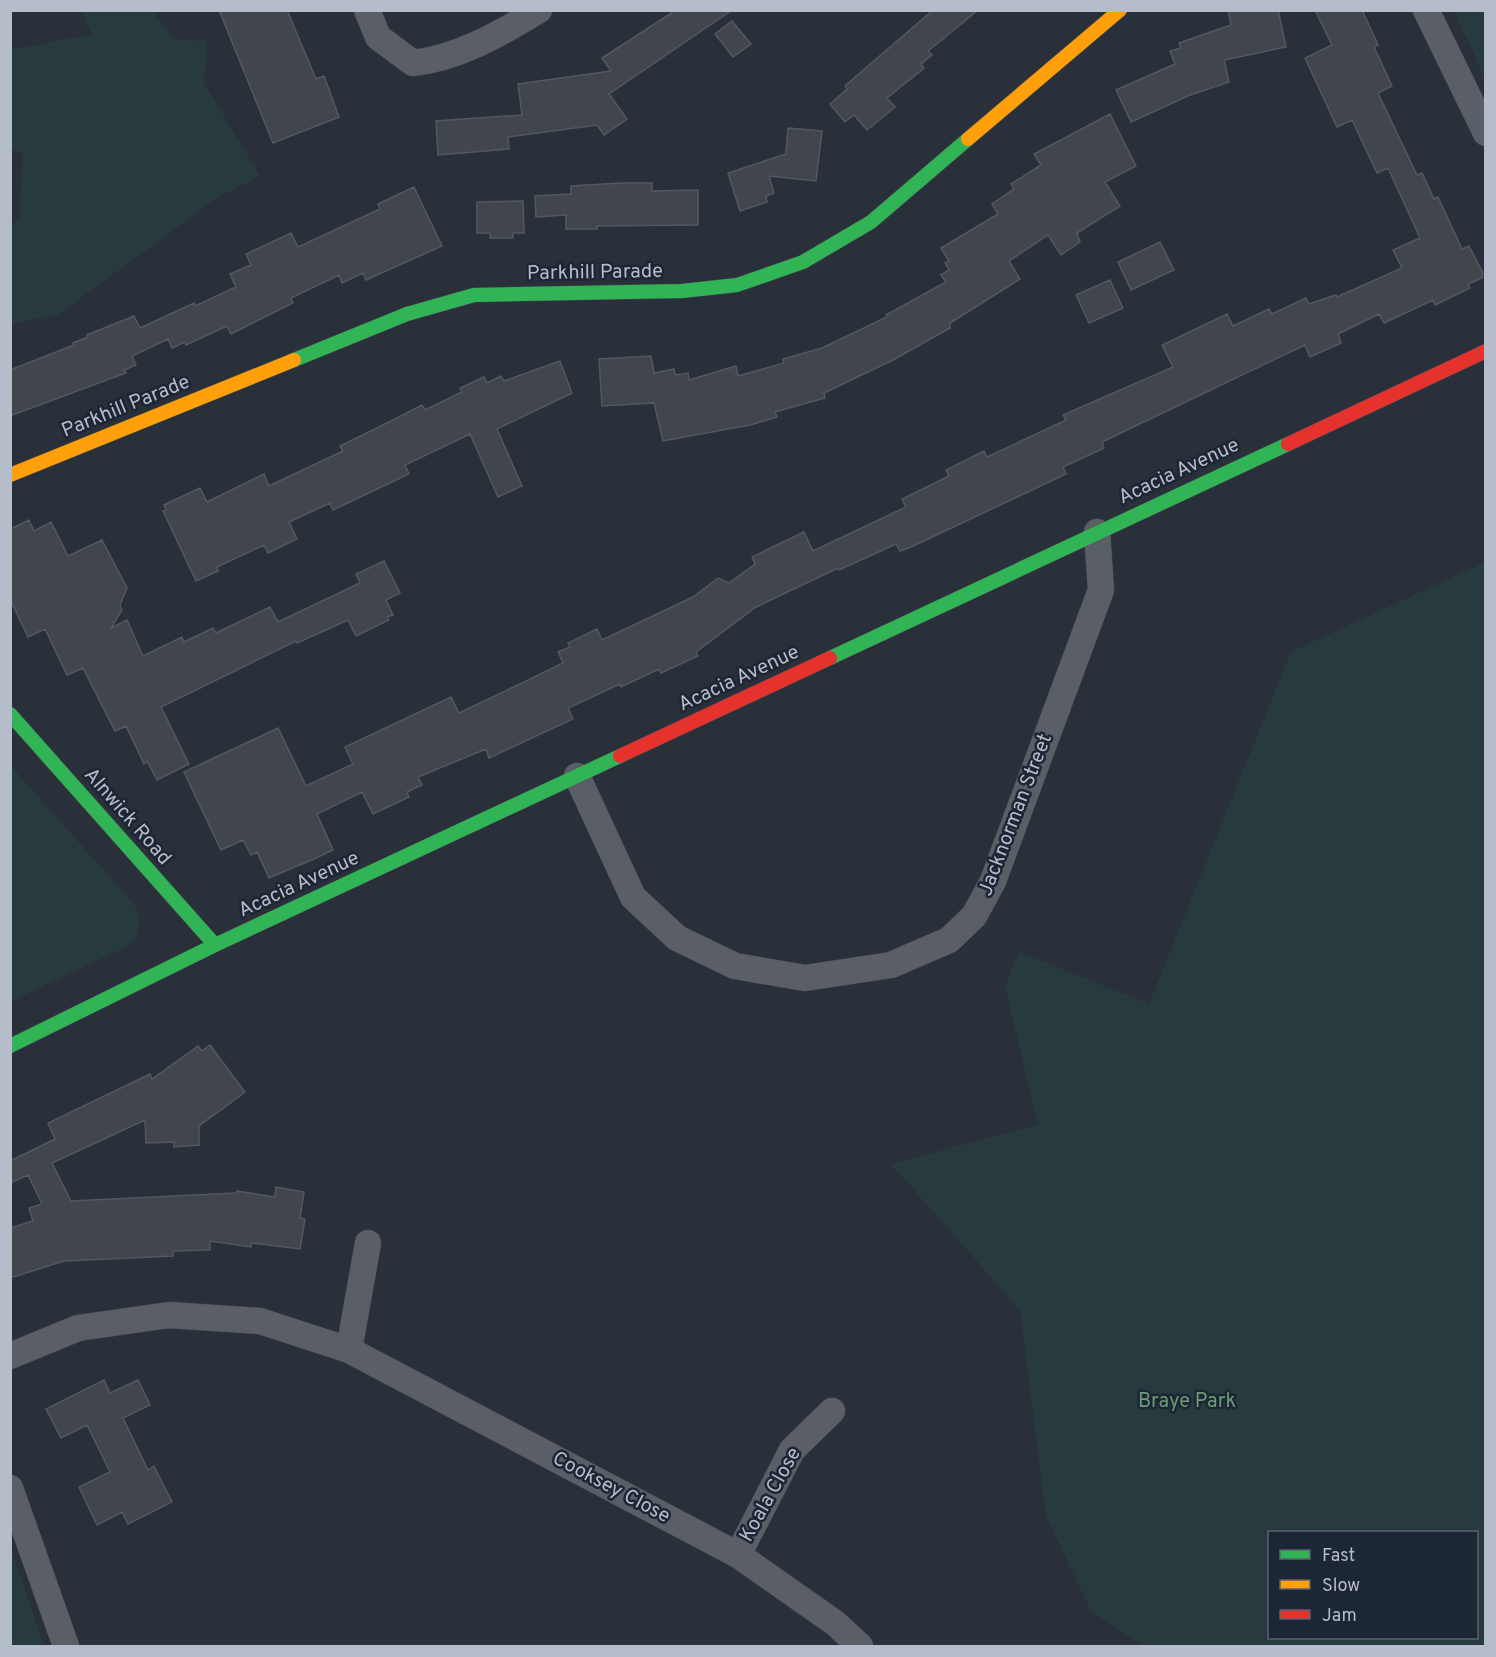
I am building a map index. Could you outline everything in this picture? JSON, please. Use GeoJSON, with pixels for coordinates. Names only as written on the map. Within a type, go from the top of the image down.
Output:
{"type":"FeatureCollection","features":[{"type":"Feature","properties":{"kind":"street"},"geometry":{"type":"LineString","coordinates":[[367,10],[378,37],[412,63],[436,60],[503,32],[539,10]]}},
{"type":"Feature","properties":{"kind":"street","name":"Parkhill Parade"},"geometry":{"type":"LineString","coordinates":[[10,475],[407,314],[474,296],[682,291],[737,285],[803,262],[871,222],[1120,10]]}},
{"type":"Feature","properties":{"kind":"street"},"geometry":{"type":"LineString","coordinates":[[1426,10],[1485,134]]}},
{"type":"Feature","properties":{"kind":"street","name":"Acacia Avenue"},"geometry":{"type":"LineString","coordinates":[[10,1046],[214,945],[1485,351]]}},
{"type":"Feature","properties":{"kind":"street","name":"Jacknorman Street"},"geometry":{"type":"LineString","coordinates":[[577,776],[633,897],[677,938],[735,966],[805,978],[891,965],[949,940],[974,916],[993,880],[1101,590],[1097,532]]}},
{"type":"Feature","properties":{"kind":"street","name":"Alnwick Road"},"geometry":{"type":"LineString","coordinates":[[10,714],[214,945]]}},
{"type":"Feature","properties":{"kind":"street"},"geometry":{"type":"LineString","coordinates":[[349,1350],[368,1242]]}},
{"type":"Feature","properties":{"kind":"street","name":"Cooksey Close"},"geometry":{"type":"LineString","coordinates":[[10,1356],[78,1328],[169,1315],[260,1321],[349,1350],[738,1555],[835,1623],[860,1647]]}},
{"type":"Feature","properties":{"kind":"street","name":"Koala Close"},"geometry":{"type":"LineString","coordinates":[[738,1555],[792,1450],[832,1411]]}},
{"type":"Feature","properties":{"kind":"street"},"geometry":{"type":"LineString","coordinates":[[10,1488],[66,1647]]}},
{"type":"Feature","properties":{"kind":"green space"},"geometry":{"type":"Polygon","coordinates":[[[81,10],[153,11],[174,40],[207,41],[204,83],[260,176],[217,198],[59,314],[11,324],[11,226],[19,220],[23,153],[11,149],[11,50],[92,34],[81,10]]]}},
{"type":"Feature","properties":{"kind":"green space"},"geometry":{"type":"Polygon","coordinates":[[[1454,11],[1485,11],[1485,78],[1454,11]]]}},
{"type":"Feature","properties":{"kind":"green space","name":"Braye Park"},"geometry":{"type":"Polygon","coordinates":[[[1485,562],[1485,1646],[1144,1646],[1091,1611],[1046,1515],[1020,1310],[891,1164],[1038,1125],[1005,986],[1019,952],[1149,1004],[1291,652],[1485,562]]]}},
{"type":"Feature","properties":{"kind":"green space"},"geometry":{"type":"Polygon","coordinates":[[[10,765],[132,902],[139,918],[138,929],[130,945],[11,1001],[10,765]]]}},
{"type":"Feature","properties":{"kind":"green space"},"geometry":{"type":"Polygon","coordinates":[[[11,1549],[13,1555],[44,1646],[11,1646],[11,1549]]]}},
{"type":"Feature","properties":{"kind":"building"},"geometry":{"type":"Polygon","coordinates":[[[219,10],[287,10],[316,79],[324,76],[339,117],[273,143],[219,10]]]}},
{"type":"Feature","properties":{"kind":"building"},"geometry":{"type":"Polygon","coordinates":[[[676,10],[732,10],[609,94],[627,119],[604,135],[597,125],[508,137],[509,149],[438,155],[436,121],[522,115],[518,84],[611,71],[602,58],[676,10]]]}},
{"type":"Feature","properties":{"kind":"building"},"geometry":{"type":"Polygon","coordinates":[[[933,10],[978,10],[928,51],[932,55],[921,64],[924,68],[887,98],[895,107],[867,130],[854,115],[845,122],[830,104],[847,89],[845,86],[933,10]]]}},
{"type":"Feature","properties":{"kind":"building"},"geometry":{"type":"Polygon","coordinates":[[[1228,10],[1278,10],[1286,47],[1224,60],[1229,82],[1190,95],[1131,122],[1116,90],[1175,64],[1170,51],[1181,48],[1179,43],[1231,25],[1228,10]]]}},
{"type":"Feature","properties":{"kind":"building"},"geometry":{"type":"Polygon","coordinates":[[[1315,10],[1362,10],[1378,45],[1374,47],[1392,86],[1378,93],[1417,175],[1422,173],[1434,199],[1438,197],[1462,249],[1469,246],[1483,273],[1482,278],[1468,284],[1470,288],[1435,305],[1433,300],[1384,323],[1379,314],[1338,334],[1341,343],[1310,357],[1305,345],[1102,442],[1104,448],[1063,467],[1066,474],[911,547],[900,551],[896,544],[839,570],[838,568],[756,607],[696,652],[698,656],[661,673],[659,669],[621,687],[620,684],[568,708],[573,719],[489,758],[486,749],[418,777],[422,785],[407,792],[409,797],[373,814],[362,792],[317,814],[333,850],[314,859],[269,878],[257,852],[251,855],[243,840],[221,850],[184,772],[278,728],[306,786],[353,764],[345,747],[451,697],[459,713],[563,663],[558,652],[570,647],[568,643],[597,629],[602,640],[693,597],[718,578],[729,583],[755,564],[752,557],[804,532],[813,551],[906,507],[902,499],[949,476],[946,470],[984,451],[987,457],[1066,420],[1063,415],[1173,367],[1162,345],[1227,314],[1233,326],[1269,309],[1272,314],[1306,298],[1309,304],[1336,295],[1337,297],[1402,268],[1393,250],[1420,238],[1388,168],[1377,173],[1352,120],[1337,127],[1305,58],[1332,45],[1315,10]]]}},
{"type":"Feature","properties":{"kind":"building"},"geometry":{"type":"Polygon","coordinates":[[[732,21],[751,44],[733,57],[715,34],[732,21]]]}},
{"type":"Feature","properties":{"kind":"building"},"geometry":{"type":"Polygon","coordinates":[[[1110,114],[1136,166],[1105,182],[1120,206],[1077,233],[1080,242],[1061,255],[1048,235],[1009,261],[1020,279],[950,323],[950,328],[893,360],[824,393],[825,398],[775,412],[777,417],[750,425],[663,441],[654,403],[602,406],[599,359],[651,356],[654,373],[674,369],[675,375],[688,373],[689,380],[736,366],[738,376],[784,363],[783,359],[822,348],[887,317],[886,315],[946,282],[941,275],[949,270],[945,263],[949,261],[941,248],[998,214],[992,204],[1014,189],[1011,184],[1041,165],[1034,154],[1110,114]]]}},
{"type":"Feature","properties":{"kind":"building"},"geometry":{"type":"Polygon","coordinates":[[[788,128],[822,131],[816,181],[769,176],[774,193],[766,196],[767,202],[740,211],[728,173],[786,154],[788,128]]]}},
{"type":"Feature","properties":{"kind":"building"},"geometry":{"type":"Polygon","coordinates":[[[652,183],[652,191],[698,190],[698,225],[597,226],[597,229],[566,229],[566,215],[536,217],[535,196],[571,194],[571,186],[652,183]]]}},
{"type":"Feature","properties":{"kind":"building"},"geometry":{"type":"Polygon","coordinates":[[[414,187],[442,246],[366,280],[363,273],[342,283],[339,275],[291,298],[293,303],[231,334],[227,326],[186,345],[185,342],[172,348],[168,339],[132,356],[136,365],[124,370],[126,373],[10,416],[10,370],[74,345],[73,343],[88,337],[87,335],[134,316],[140,328],[194,303],[195,306],[236,287],[230,274],[251,265],[246,254],[291,233],[298,247],[380,209],[378,204],[414,187]]]}},
{"type":"Feature","properties":{"kind":"building"},"geometry":{"type":"Polygon","coordinates":[[[523,201],[524,233],[513,233],[513,238],[490,238],[490,233],[477,233],[477,202],[523,201]]]}},
{"type":"Feature","properties":{"kind":"building"},"geometry":{"type":"Polygon","coordinates":[[[1160,242],[1174,270],[1131,290],[1118,262],[1160,242]]]}},
{"type":"Feature","properties":{"kind":"building"},"geometry":{"type":"Polygon","coordinates":[[[1110,280],[1123,308],[1089,323],[1076,295],[1110,280]]]}},
{"type":"Feature","properties":{"kind":"building"},"geometry":{"type":"Polygon","coordinates":[[[560,361],[572,393],[497,429],[522,486],[498,497],[470,434],[405,465],[409,474],[333,510],[330,503],[289,522],[297,539],[268,553],[264,545],[217,567],[218,571],[196,581],[163,511],[166,510],[164,505],[200,488],[207,502],[264,474],[269,486],[343,451],[340,446],[422,405],[425,410],[462,392],[460,388],[484,377],[487,383],[501,376],[504,381],[560,361]]]}},
{"type":"Feature","properties":{"kind":"building"},"geometry":{"type":"Polygon","coordinates":[[[29,520],[34,531],[51,522],[68,556],[102,540],[127,588],[120,605],[122,610],[111,628],[127,620],[143,656],[182,637],[184,642],[213,628],[216,633],[270,607],[278,622],[360,583],[356,574],[384,561],[400,593],[386,600],[393,615],[387,617],[389,620],[356,636],[348,620],[297,643],[296,641],[161,707],[189,764],[157,780],[147,761],[144,764],[126,726],[115,731],[83,668],[67,675],[45,629],[28,637],[10,599],[10,529],[29,520]]]}},
{"type":"Feature","properties":{"kind":"building"},"geometry":{"type":"Polygon","coordinates":[[[210,1045],[245,1092],[199,1126],[199,1145],[174,1147],[174,1142],[146,1143],[145,1120],[52,1163],[71,1201],[236,1193],[237,1191],[275,1197],[276,1187],[304,1192],[300,1218],[305,1219],[300,1249],[251,1243],[251,1247],[210,1241],[210,1250],[173,1251],[173,1256],[64,1261],[10,1278],[10,1228],[33,1221],[29,1208],[42,1204],[28,1175],[10,1183],[10,1161],[55,1139],[48,1123],[150,1074],[152,1079],[198,1046],[202,1051],[210,1045]]]}},
{"type":"Feature","properties":{"kind":"building"},"geometry":{"type":"Polygon","coordinates":[[[104,1380],[110,1393],[138,1380],[150,1405],[123,1418],[148,1470],[154,1466],[172,1502],[128,1524],[122,1512],[97,1525],[79,1487],[110,1472],[87,1425],[61,1438],[46,1409],[104,1380]]]}},
{"type":"Feature","properties":{"kind":"traffic: fast"},"geometry":{"type":"LineString","coordinates":[[294,360],[407,314],[474,295],[682,291],[737,285],[803,262],[871,222],[968,139]]}},
{"type":"Feature","properties":{"kind":"traffic: fast"},"geometry":{"type":"LineString","coordinates":[[830,658],[1288,444]]}},
{"type":"Feature","properties":{"kind":"traffic: fast"},"geometry":{"type":"LineString","coordinates":[[10,714],[215,945]]}},
{"type":"Feature","properties":{"kind":"traffic: fast"},"geometry":{"type":"LineString","coordinates":[[10,1046],[215,945],[620,756]]}},
{"type":"Feature","properties":{"kind":"traffic: slow"},"geometry":{"type":"LineString","coordinates":[[968,139],[1120,10]]}},
{"type":"Feature","properties":{"kind":"traffic: slow"},"geometry":{"type":"LineString","coordinates":[[10,475],[294,360]]}},
{"type":"Feature","properties":{"kind":"traffic: jam"},"geometry":{"type":"LineString","coordinates":[[1288,444],[1486,351]]}},
{"type":"Feature","properties":{"kind":"traffic: jam"},"geometry":{"type":"LineString","coordinates":[[620,756],[830,658]]}}]}
